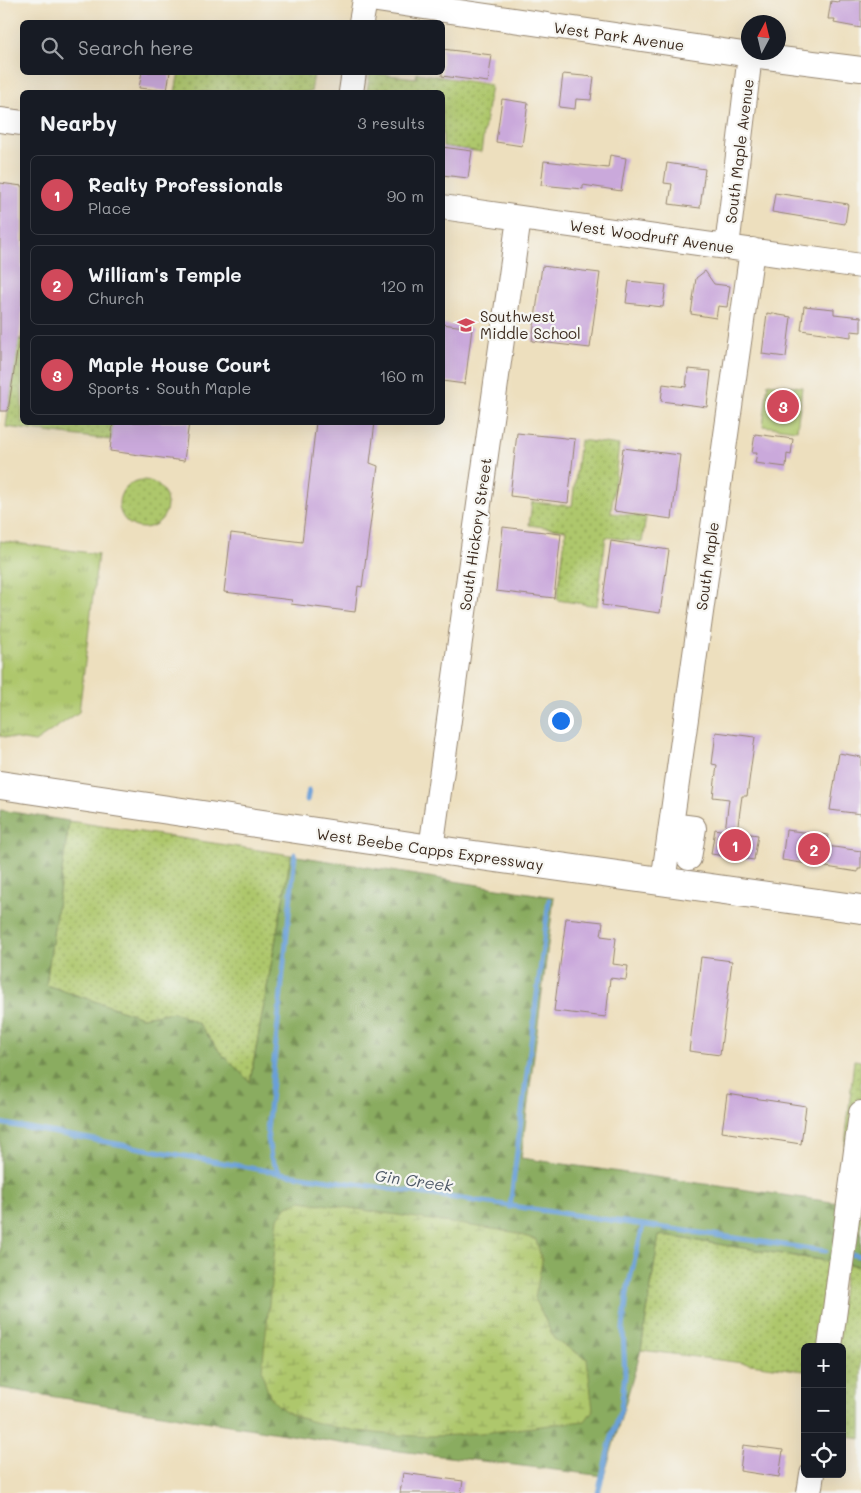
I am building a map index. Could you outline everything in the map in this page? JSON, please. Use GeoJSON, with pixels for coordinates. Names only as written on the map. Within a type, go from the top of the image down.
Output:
{"type":"FeatureCollection","features":[{"type":"Feature","properties":{"kind":"main road","name":"West Beebe Capps Expressway"},"geometry":{"type":"LineString","coordinates":[[0,785],[431,849],[861,909]]}},
{"type":"Feature","properties":{"kind":"street"},"geometry":{"type":"LineString","coordinates":[[362,20],[365,0]]}},
{"type":"Feature","properties":{"kind":"street","name":"West Park Avenue"},"geometry":{"type":"LineString","coordinates":[[377,0],[741,54]]}},
{"type":"Feature","properties":{"kind":"street","name":"South Maple Avenue"},"geometry":{"type":"LineString","coordinates":[[727,247],[749,60]]}},
{"type":"Feature","properties":{"kind":"street","name":"West Park Avenue"},"geometry":{"type":"LineString","coordinates":[[786,60],[861,69]]}},
{"type":"Feature","properties":{"kind":"street"},"geometry":{"type":"LineString","coordinates":[[351,90],[354,75]]}},
{"type":"Feature","properties":{"kind":"street"},"geometry":{"type":"LineString","coordinates":[[0,120],[20,123]]}},
{"type":"Feature","properties":{"kind":"street","name":"West Woodruff Avenue"},"geometry":{"type":"LineString","coordinates":[[445,207],[861,266]]}},
{"type":"Feature","properties":{"kind":"street","name":"South Hickory Street"},"geometry":{"type":"LineString","coordinates":[[431,849],[519,218]]}},
{"type":"Feature","properties":{"kind":"street","name":"South Maple"},"geometry":{"type":"LineString","coordinates":[[663,882],[752,250]]}},
{"type":"Feature","properties":{"kind":"street"},"geometry":{"type":"LineString","coordinates":[[671,825],[694,828],[690,858]]}},
{"type":"Feature","properties":{"kind":"street"},"geometry":{"type":"LineString","coordinates":[[831,1343],[861,1113]]}},
{"type":"Feature","properties":{"kind":"street"},"geometry":{"type":"LineString","coordinates":[[809,1493],[811,1478]]}},
{"type":"Feature","properties":{"kind":"green space"},"geometry":{"type":"Polygon","coordinates":[[[178,75],[314,75],[311,90],[175,90],[178,75]]]}},
{"type":"Feature","properties":{"kind":"green space"},"geometry":{"type":"Polygon","coordinates":[[[370,75],[416,78],[417,75],[429,75],[491,85],[481,152],[445,146],[445,90],[367,90],[370,75]]]}},
{"type":"Feature","properties":{"kind":"green space"},"geometry":{"type":"Polygon","coordinates":[[[18,339],[20,339],[20,425],[113,425],[111,440],[6,427],[18,339]]]}},
{"type":"Feature","properties":{"kind":"green space"},"geometry":{"type":"Polygon","coordinates":[[[768,383],[802,387],[797,430],[763,426],[768,383]]]}},
{"type":"Feature","properties":{"kind":"green space"},"geometry":{"type":"Polygon","coordinates":[[[580,440],[619,445],[611,513],[646,517],[642,542],[606,537],[597,606],[557,600],[566,530],[529,525],[532,502],[572,506],[580,440]]]}},
{"type":"Feature","properties":{"kind":"green space"},"geometry":{"type":"Polygon","coordinates":[[[143,480],[152,482],[160,487],[165,495],[167,504],[165,513],[160,521],[152,526],[143,528],[134,526],[126,521],[121,513],[119,504],[121,495],[126,487],[134,482],[143,480]]]}},
{"type":"Feature","properties":{"kind":"green space"},"geometry":{"type":"Polygon","coordinates":[[[0,541],[98,554],[79,712],[35,742],[0,736],[0,541]]]}},
{"type":"Feature","properties":{"kind":"green space"},"geometry":{"type":"Polygon","coordinates":[[[0,810],[69,821],[46,985],[142,1017],[174,1012],[199,1024],[219,1051],[250,1082],[291,855],[554,897],[521,1158],[839,1203],[861,1234],[861,1266],[659,1235],[641,1350],[604,1476],[359,1446],[0,1388],[0,810]]]}},
{"type":"Feature","properties":{"kind":"green space"},"geometry":{"type":"Polygon","coordinates":[[[69,821],[291,855],[250,1082],[219,1051],[199,1024],[174,1012],[142,1017],[46,985],[69,821]]]}},
{"type":"Feature","properties":{"kind":"green space"},"geometry":{"type":"Polygon","coordinates":[[[854,1060],[861,1061],[861,1234],[839,1203],[854,1060]]]}},
{"type":"Feature","properties":{"kind":"green space"},"geometry":{"type":"Polygon","coordinates":[[[301,1201],[513,1232],[536,1240],[542,1261],[535,1298],[554,1339],[587,1359],[593,1410],[585,1421],[470,1434],[417,1436],[376,1433],[331,1426],[293,1415],[280,1407],[270,1395],[262,1370],[278,1218],[287,1206],[301,1201]]]}},
{"type":"Feature","properties":{"kind":"green space"},"geometry":{"type":"Polygon","coordinates":[[[659,1235],[833,1262],[823,1343],[801,1343],[801,1370],[641,1350],[659,1235]]]}},
{"type":"Feature","properties":{"kind":"green space"},"geometry":{"type":"Polygon","coordinates":[[[846,1264],[861,1266],[861,1439],[846,1437],[846,1343],[836,1343],[846,1264]]]}},
{"type":"Feature","properties":{"kind":"building"},"geometry":{"type":"Polygon","coordinates":[[[839,0],[861,0],[861,28],[834,23],[835,19],[828,19],[831,1],[838,2],[839,0]]]}},
{"type":"Feature","properties":{"kind":"building"},"geometry":{"type":"Polygon","coordinates":[[[445,49],[492,55],[488,82],[442,76],[445,75],[445,49]]]}},
{"type":"Feature","properties":{"kind":"building"},"geometry":{"type":"Polygon","coordinates":[[[563,74],[594,77],[591,100],[576,99],[575,109],[559,107],[563,74]]]}},
{"type":"Feature","properties":{"kind":"building"},"geometry":{"type":"Polygon","coordinates":[[[141,75],[170,75],[167,90],[139,88],[141,75]]]}},
{"type":"Feature","properties":{"kind":"building"},"geometry":{"type":"Polygon","coordinates":[[[502,99],[528,103],[522,146],[496,142],[502,99]]]}},
{"type":"Feature","properties":{"kind":"building"},"geometry":{"type":"Polygon","coordinates":[[[445,147],[472,151],[468,178],[445,175],[445,147]]]}},
{"type":"Feature","properties":{"kind":"building"},"geometry":{"type":"Polygon","coordinates":[[[610,155],[626,158],[621,191],[583,185],[583,189],[541,185],[544,161],[608,168],[610,155]]]}},
{"type":"Feature","properties":{"kind":"building"},"geometry":{"type":"Polygon","coordinates":[[[667,163],[705,169],[700,208],[669,204],[672,184],[664,183],[667,163]]]}},
{"type":"Feature","properties":{"kind":"building"},"geometry":{"type":"Polygon","coordinates":[[[0,183],[20,186],[20,332],[8,411],[0,411],[0,183]]]}},
{"type":"Feature","properties":{"kind":"building"},"geometry":{"type":"Polygon","coordinates":[[[775,193],[848,204],[845,224],[772,212],[775,193]]]}},
{"type":"Feature","properties":{"kind":"building"},"geometry":{"type":"Polygon","coordinates":[[[542,266],[600,273],[590,348],[532,341],[542,266]]]}},
{"type":"Feature","properties":{"kind":"building"},"geometry":{"type":"Polygon","coordinates":[[[705,271],[714,284],[730,286],[727,307],[718,306],[716,318],[691,314],[696,278],[705,271]]]}},
{"type":"Feature","properties":{"kind":"building"},"geometry":{"type":"Polygon","coordinates":[[[629,281],[666,285],[663,307],[626,303],[629,281]]]}},
{"type":"Feature","properties":{"kind":"building"},"geometry":{"type":"Polygon","coordinates":[[[804,306],[834,309],[834,314],[861,317],[861,332],[851,331],[851,337],[801,330],[804,306]]]}},
{"type":"Feature","properties":{"kind":"building"},"geometry":{"type":"Polygon","coordinates":[[[767,313],[791,317],[786,357],[762,354],[767,313]]]}},
{"type":"Feature","properties":{"kind":"building"},"geometry":{"type":"Polygon","coordinates":[[[445,324],[472,328],[465,384],[445,381],[445,324]]]}},
{"type":"Feature","properties":{"kind":"building"},"geometry":{"type":"Polygon","coordinates":[[[688,369],[711,371],[707,407],[661,401],[663,384],[686,387],[688,369]]]}},
{"type":"Feature","properties":{"kind":"building"},"geometry":{"type":"Polygon","coordinates":[[[113,425],[189,425],[184,461],[110,451],[113,425]]]}},
{"type":"Feature","properties":{"kind":"building"},"geometry":{"type":"Polygon","coordinates":[[[316,425],[375,425],[370,463],[378,466],[362,587],[358,586],[355,612],[291,604],[292,600],[224,592],[231,533],[302,542],[316,425]]]}},
{"type":"Feature","properties":{"kind":"building"},"geometry":{"type":"Polygon","coordinates":[[[517,433],[575,439],[568,503],[510,496],[517,433]]]}},
{"type":"Feature","properties":{"kind":"building"},"geometry":{"type":"Polygon","coordinates":[[[755,434],[793,439],[791,455],[787,454],[786,467],[755,463],[757,453],[752,453],[755,434]]]}},
{"type":"Feature","properties":{"kind":"building"},"geometry":{"type":"Polygon","coordinates":[[[623,448],[680,455],[672,519],[614,511],[623,448]]]}},
{"type":"Feature","properties":{"kind":"building"},"geometry":{"type":"Polygon","coordinates":[[[503,527],[561,534],[554,598],[496,591],[503,527]]]}},
{"type":"Feature","properties":{"kind":"building"},"geometry":{"type":"Polygon","coordinates":[[[611,541],[669,550],[660,613],[602,605],[611,541]]]}},
{"type":"Feature","properties":{"kind":"building"},"geometry":{"type":"Polygon","coordinates":[[[716,732],[755,737],[747,796],[742,796],[737,832],[758,835],[754,860],[711,854],[715,829],[725,831],[729,799],[713,797],[717,765],[712,764],[716,732]]]}},
{"type":"Feature","properties":{"kind":"building"},"geometry":{"type":"Polygon","coordinates":[[[839,753],[861,757],[861,814],[830,810],[839,753]]]}},
{"type":"Feature","properties":{"kind":"building"},"geometry":{"type":"Polygon","coordinates":[[[786,830],[828,835],[827,846],[861,851],[861,869],[858,869],[858,872],[782,860],[786,830]]]}},
{"type":"Feature","properties":{"kind":"building"},"geometry":{"type":"Polygon","coordinates":[[[566,918],[603,922],[601,936],[616,938],[613,964],[628,966],[626,980],[610,978],[606,1017],[554,1011],[566,918]]]}},
{"type":"Feature","properties":{"kind":"building"},"geometry":{"type":"Polygon","coordinates":[[[701,957],[732,961],[720,1055],[689,1051],[701,957]]]}},
{"type":"Feature","properties":{"kind":"building"},"geometry":{"type":"Polygon","coordinates":[[[727,1094],[806,1106],[801,1144],[722,1132],[727,1094]]]}},
{"type":"Feature","properties":{"kind":"building"},"geometry":{"type":"Polygon","coordinates":[[[743,1445],[783,1450],[779,1477],[740,1471],[743,1445]]]}},
{"type":"Feature","properties":{"kind":"building"},"geometry":{"type":"Polygon","coordinates":[[[403,1473],[463,1481],[461,1493],[400,1493],[403,1473]]]}},
{"type":"Feature","properties":{"kind":"waterway"},"geometry":{"type":"LineString","coordinates":[[307,800],[309,790]]}},
{"type":"Feature","properties":{"kind":"waterway"},"geometry":{"type":"LineString","coordinates":[[280,1173],[271,1158],[267,1131],[295,854]]}},
{"type":"Feature","properties":{"kind":"waterway"},"geometry":{"type":"LineString","coordinates":[[510,1207],[549,900]]}},
{"type":"Feature","properties":{"kind":"waterway","name":"Gin Creek"},"geometry":{"type":"LineString","coordinates":[[0,1123],[280,1173],[826,1251]]}},
{"type":"Feature","properties":{"kind":"waterway"},"geometry":{"type":"LineString","coordinates":[[598,1493],[610,1443],[621,1409],[625,1375],[623,1328],[628,1287],[643,1226]]}},
{"type":"Feature","properties":{"kind":"waterway","name":"Gin Creek"},"geometry":{"type":"LineString","coordinates":[[849,1254],[861,1256]]}},
{"type":"Feature","properties":{"kind":"place","name":"Southwest Middle School"},"geometry":{"type":"Point","coordinates":[466,325]}},
{"type":"Feature","properties":{"kind":"place","name":"Maple House Court"},"geometry":{"type":"Point","coordinates":[783,406]}},
{"type":"Feature","properties":{"kind":"place","name":"Realty Professionals"},"geometry":{"type":"Point","coordinates":[735,845]}},
{"type":"Feature","properties":{"kind":"place","name":"William's Temple"},"geometry":{"type":"Point","coordinates":[814,849]}}]}
